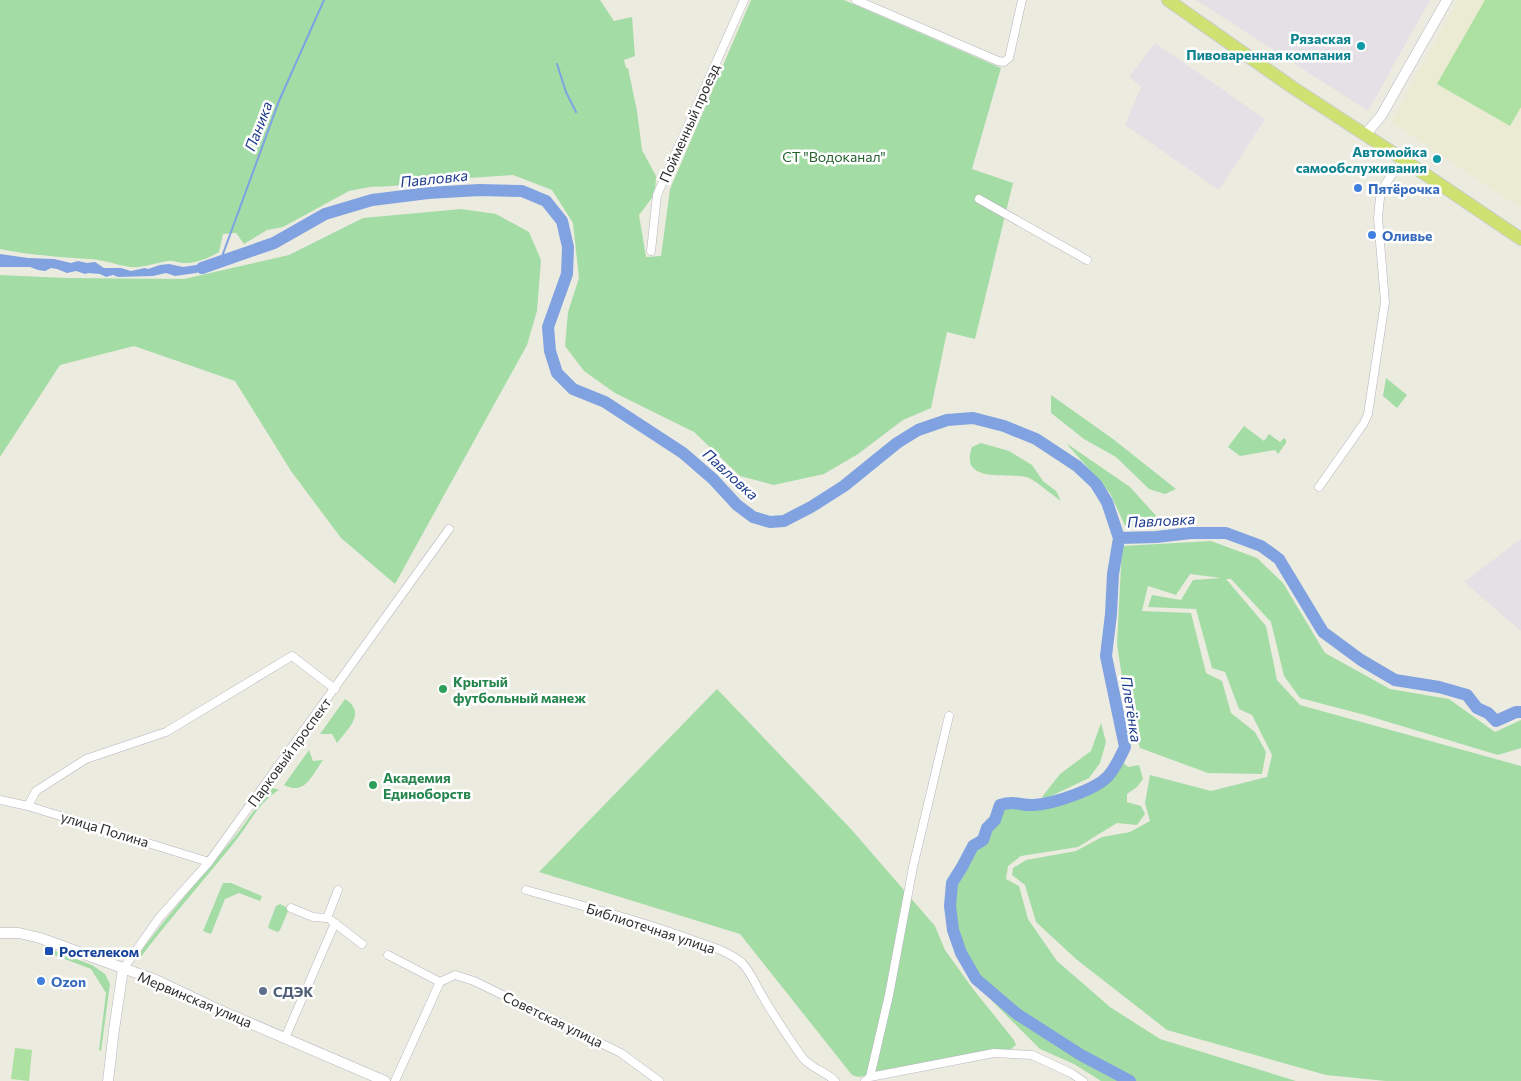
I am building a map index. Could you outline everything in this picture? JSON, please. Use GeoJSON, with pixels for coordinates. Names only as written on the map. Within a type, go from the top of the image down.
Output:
{"type":"FeatureCollection","features":[{"type":"Feature","properties":{"kind":"main road"},"geometry":{"type":"LineString","coordinates":[[1168,0],[1292,87],[1521,239]]}},
{"type":"Feature","properties":{"kind":"street","name":"Пойменный проезд"},"geometry":{"type":"LineString","coordinates":[[651,251],[657,195],[744,0]]}},
{"type":"Feature","properties":{"kind":"street"},"geometry":{"type":"LineString","coordinates":[[856,0],[998,62],[1004,62],[1009,58],[1022,0]]}},
{"type":"Feature","properties":{"kind":"street"},"geometry":{"type":"LineString","coordinates":[[1366,135],[1381,116],[1447,0]]}},
{"type":"Feature","properties":{"kind":"street"},"geometry":{"type":"LineString","coordinates":[[1319,487],[1364,423],[1368,414],[1385,302],[1378,218],[1379,205],[1381,194],[1387,183],[1404,160]]}},
{"type":"Feature","properties":{"kind":"street"},"geometry":{"type":"LineString","coordinates":[[979,199],[1088,260]]}},
{"type":"Feature","properties":{"kind":"street","name":"Парковый проспект"},"geometry":{"type":"LineString","coordinates":[[123,969],[159,918],[209,862],[449,529]]}},
{"type":"Feature","properties":{"kind":"street"},"geometry":{"type":"LineString","coordinates":[[28,806],[36,792],[86,759],[166,732],[292,656],[335,689]]}},
{"type":"Feature","properties":{"kind":"street"},"geometry":{"type":"LineString","coordinates":[[949,716],[913,866],[889,995],[867,1079],[994,1053],[1032,1055],[1071,1073],[1083,1081]]}},
{"type":"Feature","properties":{"kind":"street","name":"улица Полина"},"geometry":{"type":"LineString","coordinates":[[0,800],[28,806],[209,862]]}},
{"type":"Feature","properties":{"kind":"street"},"geometry":{"type":"LineString","coordinates":[[327,918],[338,890]]}},
{"type":"Feature","properties":{"kind":"street","name":"Библиотечная улица"},"geometry":{"type":"LineString","coordinates":[[526,890],[600,910],[680,935],[734,957],[743,964],[803,1058],[835,1081]]}},
{"type":"Feature","properties":{"kind":"street"},"geometry":{"type":"LineString","coordinates":[[291,908],[313,917],[327,918],[362,944]]}},
{"type":"Feature","properties":{"kind":"street"},"geometry":{"type":"LineString","coordinates":[[285,1038],[335,923]]}},
{"type":"Feature","properties":{"kind":"street","name":"Мервинская улица"},"geometry":{"type":"LineString","coordinates":[[0,933],[40,938],[156,980],[217,1009],[385,1081]]}},
{"type":"Feature","properties":{"kind":"street"},"geometry":{"type":"LineString","coordinates":[[388,955],[440,982],[395,1081]]}},
{"type":"Feature","properties":{"kind":"street"},"geometry":{"type":"LineString","coordinates":[[108,1081],[123,969]]}},
{"type":"Feature","properties":{"kind":"street","name":"Советская улица"},"geometry":{"type":"LineString","coordinates":[[440,982],[455,975],[474,981],[621,1053],[659,1081]]}},
{"type":"Feature","properties":{"kind":"shaded area"},"geometry":{"type":"Polygon","coordinates":[[[1196,0],[1430,0],[1368,111],[1196,0]]]}},
{"type":"Feature","properties":{"kind":"shaded area"},"geometry":{"type":"Polygon","coordinates":[[[1458,0],[1521,0],[1521,206],[1519,207],[1391,122],[1458,0]]]}},
{"type":"Feature","properties":{"kind":"shaded area"},"geometry":{"type":"Polygon","coordinates":[[[1155,43],[1265,119],[1219,190],[1125,125],[1141,87],[1129,77],[1155,43]]]}},
{"type":"Feature","properties":{"kind":"shaded area"},"geometry":{"type":"Polygon","coordinates":[[[1521,539],[1521,631],[1464,582],[1521,539]]]}},
{"type":"Feature","properties":{"kind":"green space","name":"СТ \"Водоканал\""},"geometry":{"type":"Polygon","coordinates":[[[0,0],[600,0],[614,21],[632,17],[635,56],[624,60],[626,68],[628,68],[637,111],[642,150],[656,176],[655,194],[639,215],[646,257],[661,256],[670,189],[751,0],[844,0],[1001,68],[972,169],[1013,183],[975,339],[947,332],[931,408],[903,420],[858,454],[824,474],[774,485],[740,476],[694,432],[615,393],[584,371],[565,346],[568,312],[579,278],[573,223],[552,190],[513,175],[438,180],[349,191],[283,227],[267,230],[244,244],[236,233],[223,234],[219,252],[192,263],[170,261],[130,267],[98,260],[0,249],[0,0]]]}},
{"type":"Feature","properties":{"kind":"green space"},"geometry":{"type":"Polygon","coordinates":[[[1485,0],[1521,0],[1521,107],[1510,126],[1437,84],[1485,0]]]}},
{"type":"Feature","properties":{"kind":"green space"},"geometry":{"type":"Polygon","coordinates":[[[461,209],[496,214],[529,232],[541,260],[537,311],[527,345],[395,584],[341,538],[291,471],[235,381],[134,346],[60,365],[0,457],[0,275],[66,278],[184,279],[289,255],[363,218],[461,209]]]}},
{"type":"Feature","properties":{"kind":"green space"},"geometry":{"type":"Polygon","coordinates":[[[1386,378],[1407,395],[1397,408],[1383,396],[1386,378]]]}},
{"type":"Feature","properties":{"kind":"green space"},"geometry":{"type":"Polygon","coordinates":[[[1051,395],[1113,439],[1176,489],[1165,494],[1149,489],[1116,457],[1084,439],[1051,413],[1051,395]]]}},
{"type":"Feature","properties":{"kind":"green space"},"geometry":{"type":"Polygon","coordinates":[[[1244,426],[1264,441],[1269,434],[1280,442],[1284,438],[1286,443],[1278,454],[1275,450],[1240,456],[1228,447],[1244,426]]]}},
{"type":"Feature","properties":{"kind":"green space"},"geometry":{"type":"Polygon","coordinates":[[[981,443],[1009,451],[1032,465],[1043,481],[1056,491],[1061,501],[1029,478],[979,472],[973,467],[970,459],[972,447],[981,443]]]}},
{"type":"Feature","properties":{"kind":"green space"},"geometry":{"type":"Polygon","coordinates":[[[1066,443],[1130,487],[1159,519],[1145,526],[1126,528],[1110,493],[1066,443]]]}},
{"type":"Feature","properties":{"kind":"green space"},"geometry":{"type":"Polygon","coordinates":[[[1211,541],[1257,558],[1283,583],[1325,653],[1390,689],[1449,699],[1495,732],[1521,720],[1521,748],[1498,755],[1365,715],[1300,698],[1284,676],[1271,622],[1231,579],[1226,579],[1266,626],[1277,680],[1300,705],[1521,766],[1521,1081],[1386,1081],[1326,1075],[1167,1030],[1076,959],[1036,922],[1025,885],[1012,875],[1013,868],[1026,860],[1076,851],[1102,837],[1130,832],[1150,821],[1145,803],[1150,775],[1211,791],[1267,777],[1272,755],[1252,715],[1239,709],[1225,672],[1212,668],[1196,609],[1148,607],[1152,595],[1181,600],[1193,580],[1221,578],[1190,574],[1176,595],[1148,586],[1142,611],[1191,613],[1206,673],[1222,681],[1231,713],[1255,732],[1266,752],[1262,774],[1208,773],[1140,748],[1125,697],[1117,644],[1122,546],[1211,541]]]}},
{"type":"Feature","properties":{"kind":"green space"},"geometry":{"type":"Polygon","coordinates":[[[717,689],[851,829],[935,926],[945,950],[1016,1045],[1011,1049],[858,1077],[852,1075],[740,934],[539,872],[717,689]]]}},
{"type":"Feature","properties":{"kind":"green space"},"geometry":{"type":"Polygon","coordinates":[[[345,699],[355,710],[355,715],[350,726],[337,743],[332,734],[320,734],[345,699]]]}},
{"type":"Feature","properties":{"kind":"green space"},"geometry":{"type":"Polygon","coordinates":[[[1101,723],[1106,742],[1100,763],[1089,778],[1047,798],[1042,797],[1060,774],[1091,751],[1101,723]]]}},
{"type":"Feature","properties":{"kind":"green space"},"geometry":{"type":"Polygon","coordinates":[[[309,750],[313,761],[323,760],[311,777],[303,786],[297,788],[284,785],[309,750]]]}},
{"type":"Feature","properties":{"kind":"green space"},"geometry":{"type":"Polygon","coordinates":[[[1119,759],[1128,767],[1139,765],[1143,779],[1137,787],[1127,794],[1127,802],[1141,806],[1145,814],[1137,825],[1117,823],[1078,847],[1021,856],[1008,866],[1006,879],[1019,886],[1028,919],[1057,961],[1110,1007],[1160,1039],[1296,1081],[1101,1081],[1074,1064],[1040,1049],[992,1001],[988,989],[976,979],[961,953],[953,930],[950,906],[952,883],[973,846],[983,840],[987,828],[995,820],[1000,805],[1010,803],[1042,804],[1073,795],[1103,781],[1109,776],[1119,759]]]}},
{"type":"Feature","properties":{"kind":"green space"},"geometry":{"type":"Polygon","coordinates":[[[273,788],[279,790],[261,806],[237,839],[140,958],[137,956],[237,834],[268,791],[273,788]]]}},
{"type":"Feature","properties":{"kind":"green space"},"geometry":{"type":"Polygon","coordinates":[[[223,883],[231,883],[262,896],[260,901],[239,893],[225,899],[211,934],[203,931],[223,883]]]}},
{"type":"Feature","properties":{"kind":"green space"},"geometry":{"type":"Polygon","coordinates":[[[280,904],[286,907],[288,911],[278,932],[268,927],[276,906],[280,904]]]}},
{"type":"Feature","properties":{"kind":"green space"},"geometry":{"type":"Polygon","coordinates":[[[50,949],[92,965],[105,974],[110,984],[101,1051],[99,1050],[106,993],[91,969],[49,953],[50,949]]]}},
{"type":"Feature","properties":{"kind":"green space"},"geometry":{"type":"Polygon","coordinates":[[[15,1048],[32,1050],[29,1081],[11,1079],[15,1048]]]}},
{"type":"Feature","properties":{"kind":"water"},"geometry":{"type":"Polygon","coordinates":[[[0,254],[54,259],[71,263],[78,261],[95,262],[104,268],[121,268],[131,271],[169,264],[183,267],[196,265],[219,257],[217,266],[208,272],[201,271],[175,276],[166,273],[153,276],[118,277],[113,275],[106,277],[100,274],[85,274],[76,271],[67,273],[51,268],[45,271],[30,267],[0,267],[0,254]]]}},
{"type":"Feature","properties":{"kind":"waterway","name":"Паника"},"geometry":{"type":"LineString","coordinates":[[220,262],[279,101],[324,0]]}},
{"type":"Feature","properties":{"kind":"waterway"},"geometry":{"type":"LineString","coordinates":[[557,64],[566,92],[576,112]]}},
{"type":"Feature","properties":{"kind":"waterway","name":"Павловка"},"geometry":{"type":"LineString","coordinates":[[202,268],[274,243],[325,214],[372,200],[428,193],[479,190],[522,191],[546,201],[562,221],[568,247],[567,274],[548,327],[550,351],[557,373],[573,389],[605,402],[683,453],[713,479],[737,505],[753,517],[770,522],[784,521],[811,507],[844,486],[897,443],[918,430],[947,420],[973,418],[1004,426],[1036,439],[1077,466],[1096,484],[1107,502],[1119,538],[1113,574],[1106,656],[1125,747],[1109,775],[1085,790],[1063,799],[1042,804],[1010,803],[1000,805],[995,820],[987,828],[983,840],[973,846],[952,883],[950,906],[953,930],[961,953],[976,979],[1017,1014],[1081,1055],[1130,1081]]}},
{"type":"Feature","properties":{"kind":"waterway","name":"Павловка"},"geometry":{"type":"LineString","coordinates":[[1119,538],[1156,537],[1191,533],[1226,533],[1261,546],[1279,559],[1323,632],[1361,660],[1395,680],[1439,687],[1467,695],[1477,708],[1488,713],[1496,721],[1516,712],[1521,712]]}},
{"type":"Feature","properties":{"kind":"place","name":"Рязаская Пивоваренная компания"},"geometry":{"type":"Point","coordinates":[1361,46]}},
{"type":"Feature","properties":{"kind":"place","name":"Автомойка самообслуживания"},"geometry":{"type":"Point","coordinates":[1437,159]}},
{"type":"Feature","properties":{"kind":"place","name":"Пятёрочка"},"geometry":{"type":"Point","coordinates":[1358,188]}},
{"type":"Feature","properties":{"kind":"place","name":"Оливье"},"geometry":{"type":"Point","coordinates":[1372,235]}},
{"type":"Feature","properties":{"kind":"place","name":"Крытый футбольный манеж"},"geometry":{"type":"Point","coordinates":[443,689]}},
{"type":"Feature","properties":{"kind":"place","name":"Академия Единоборств"},"geometry":{"type":"Point","coordinates":[373,785]}},
{"type":"Feature","properties":{"kind":"place","name":"Ростелеком"},"geometry":{"type":"Point","coordinates":[49,951]}},
{"type":"Feature","properties":{"kind":"place","name":"Ozon"},"geometry":{"type":"Point","coordinates":[41,981]}},
{"type":"Feature","properties":{"kind":"place","name":"СДЭК"},"geometry":{"type":"Point","coordinates":[263,991]}},
{"type":"Feature","properties":{"kind":"water label","name":"Плетёнка"},"geometry":{"type":"Point","coordinates":[1132,709]}}]}
